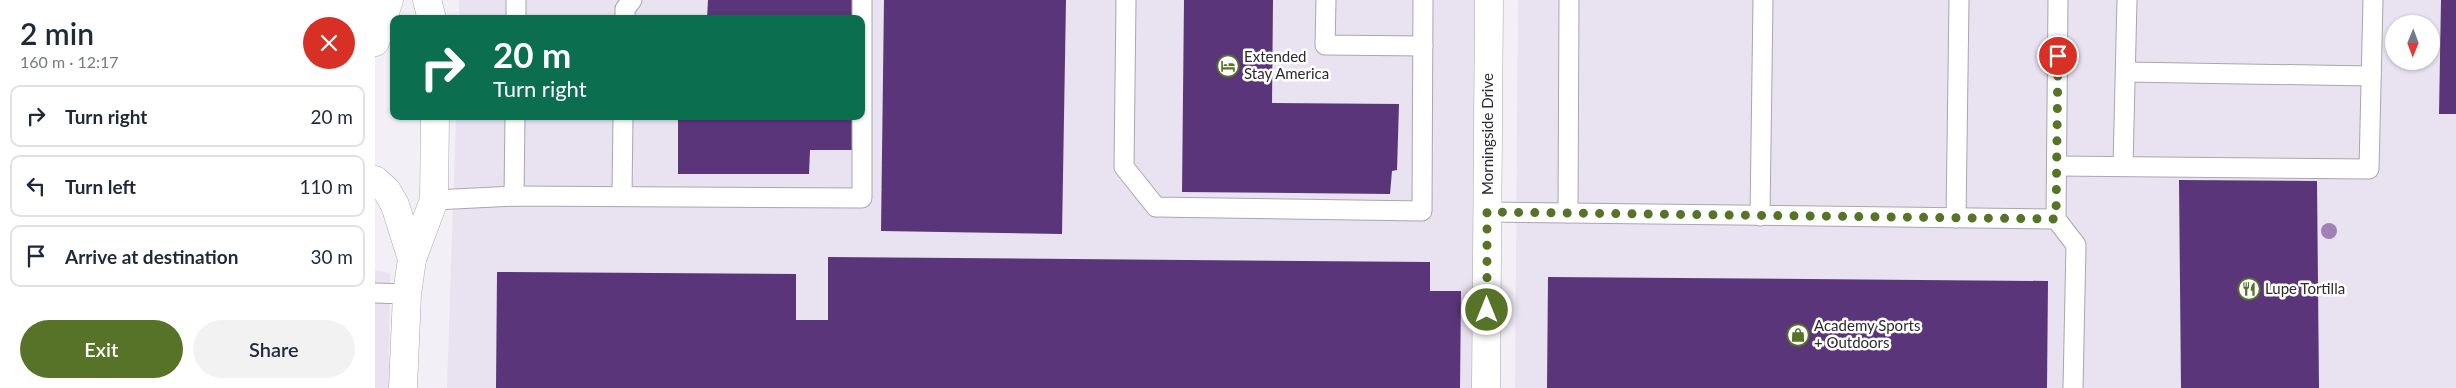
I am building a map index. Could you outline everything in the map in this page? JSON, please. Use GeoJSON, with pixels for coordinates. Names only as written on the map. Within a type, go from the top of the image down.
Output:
{"type":"FeatureCollection","features":[{"type":"Feature","properties":{"kind":"street"},"geometry":{"type":"LineString","coordinates":[[375,42],[389,0]]}},
{"type":"Feature","properties":{"kind":"street"},"geometry":{"type":"LineString","coordinates":[[427,0],[431,15]]}},
{"type":"Feature","properties":{"kind":"street","name":"Morningside Drive"},"geometry":{"type":"LineString","coordinates":[[1486,388],[1489,0]]}},
{"type":"Feature","properties":{"kind":"street"},"geometry":{"type":"LineString","coordinates":[[403,388],[407,294],[411,259],[434,200],[435,120]]}},
{"type":"Feature","properties":{"kind":"street"},"geometry":{"type":"LineString","coordinates":[[375,180],[387,191],[395,205],[411,259]]}},
{"type":"Feature","properties":{"kind":"lane"},"geometry":{"type":"LineString","coordinates":[[516,0],[516,15]]}},
{"type":"Feature","properties":{"kind":"lane"},"geometry":{"type":"LineString","coordinates":[[625,15],[625,9],[633,0]]}},
{"type":"Feature","properties":{"kind":"lane"},"geometry":{"type":"LineString","coordinates":[[862,0],[862,15]]}},
{"type":"Feature","properties":{"kind":"lane"},"geometry":{"type":"LineString","coordinates":[[1126,0],[1124,167],[1156,207],[1422,212],[1423,0]]}},
{"type":"Feature","properties":{"kind":"lane"},"geometry":{"type":"LineString","coordinates":[[1326,0],[1325,45],[1423,46]]}},
{"type":"Feature","properties":{"kind":"lane"},"geometry":{"type":"LineString","coordinates":[[1567,213],[1569,0]]}},
{"type":"Feature","properties":{"kind":"lane"},"geometry":{"type":"LineString","coordinates":[[1759,216],[1763,0]]}},
{"type":"Feature","properties":{"kind":"lane"},"geometry":{"type":"LineString","coordinates":[[1956,218],[1959,0]]}},
{"type":"Feature","properties":{"kind":"lane"},"geometry":{"type":"LineString","coordinates":[[2058,0],[2056,219],[2076,245],[2073,388]]}},
{"type":"Feature","properties":{"kind":"lane"},"geometry":{"type":"LineString","coordinates":[[2123,166],[2127,0]]}},
{"type":"Feature","properties":{"kind":"lane"},"geometry":{"type":"LineString","coordinates":[[2057,166],[2369,169],[2373,0]]}},
{"type":"Feature","properties":{"kind":"lane"},"geometry":{"type":"LineString","coordinates":[[2126,72],[2371,76]]}},
{"type":"Feature","properties":{"kind":"lane"},"geometry":{"type":"LineString","coordinates":[[514,196],[515,120]]}},
{"type":"Feature","properties":{"kind":"lane"},"geometry":{"type":"LineString","coordinates":[[622,196],[623,120]]}},
{"type":"Feature","properties":{"kind":"lane"},"geometry":{"type":"LineString","coordinates":[[434,200],[514,196],[861,198],[861,120]]}},
{"type":"Feature","properties":{"kind":"lane"},"geometry":{"type":"LineString","coordinates":[[1487,212],[2056,219]]}},
{"type":"Feature","properties":{"kind":"lane"},"geometry":{"type":"LineString","coordinates":[[375,293],[407,294]]}},
{"type":"Feature","properties":{"kind":"shaded area"},"geometry":{"type":"Polygon","coordinates":[[[459,0],[1478,0],[1474,388],[447,388],[456,120],[865,120],[865,15],[459,15],[459,0]]]}},
{"type":"Feature","properties":{"kind":"shaded area"},"geometry":{"type":"Polygon","coordinates":[[[1518,0],[2456,0],[2456,388],[1515,388],[1518,0]]]}},
{"type":"Feature","properties":{"kind":"shaded area"},"geometry":{"type":"Polygon","coordinates":[[[375,270],[390,273],[389,388],[375,388],[375,270]]]}},
{"type":"Feature","properties":{"kind":"building"},"geometry":{"type":"Polygon","coordinates":[[[708,0],[852,0],[852,15],[707,15],[708,0]]]}},
{"type":"Feature","properties":{"kind":"building"},"geometry":{"type":"Polygon","coordinates":[[[884,0],[1066,0],[1062,234],[881,231],[884,0]]]}},
{"type":"Feature","properties":{"kind":"building","name":"Extended Stay America"},"geometry":{"type":"Polygon","coordinates":[[[1184,0],[1273,0],[1272,103],[1399,104],[1397,170],[1392,171],[1390,194],[1182,192],[1184,0]]]}},
{"type":"Feature","properties":{"kind":"building"},"geometry":{"type":"Polygon","coordinates":[[[2441,0],[2456,0],[2456,114],[2439,114],[2441,0]]]}},
{"type":"Feature","properties":{"kind":"building"},"geometry":{"type":"Polygon","coordinates":[[[678,120],[852,120],[852,150],[810,150],[809,174],[678,174],[678,120]]]}},
{"type":"Feature","properties":{"kind":"building","name":"Lupe Tortilla"},"geometry":{"type":"Polygon","coordinates":[[[2179,180],[2317,181],[2319,388],[2181,388],[2179,180]]]}},
{"type":"Feature","properties":{"kind":"building"},"geometry":{"type":"Polygon","coordinates":[[[828,257],[1430,262],[1430,291],[1461,291],[1460,388],[496,388],[497,272],[796,274],[796,320],[828,320],[828,257]]]}},
{"type":"Feature","properties":{"kind":"building","name":"Academy Sports + Outdoors"},"geometry":{"type":"Polygon","coordinates":[[[1548,277],[2048,281],[2047,388],[1547,388],[1548,277]]]}},
{"type":"Feature","properties":{"kind":"place","name":"Extended Stay America"},"geometry":{"type":"Point","coordinates":[1228,66]}},
{"type":"Feature","properties":{"kind":"place","name":"Lupe Tortilla"},"geometry":{"type":"Point","coordinates":[2249,289]}},
{"type":"Feature","properties":{"kind":"place","name":"Academy Sports + Outdoors"},"geometry":{"type":"Point","coordinates":[1798,335]}},
{"type":"Feature","properties":{"kind":"route"},"geometry":{"type":"LineString","coordinates":[[1487,310],[1487,212],[2056,219],[2058,56]]}}]}
